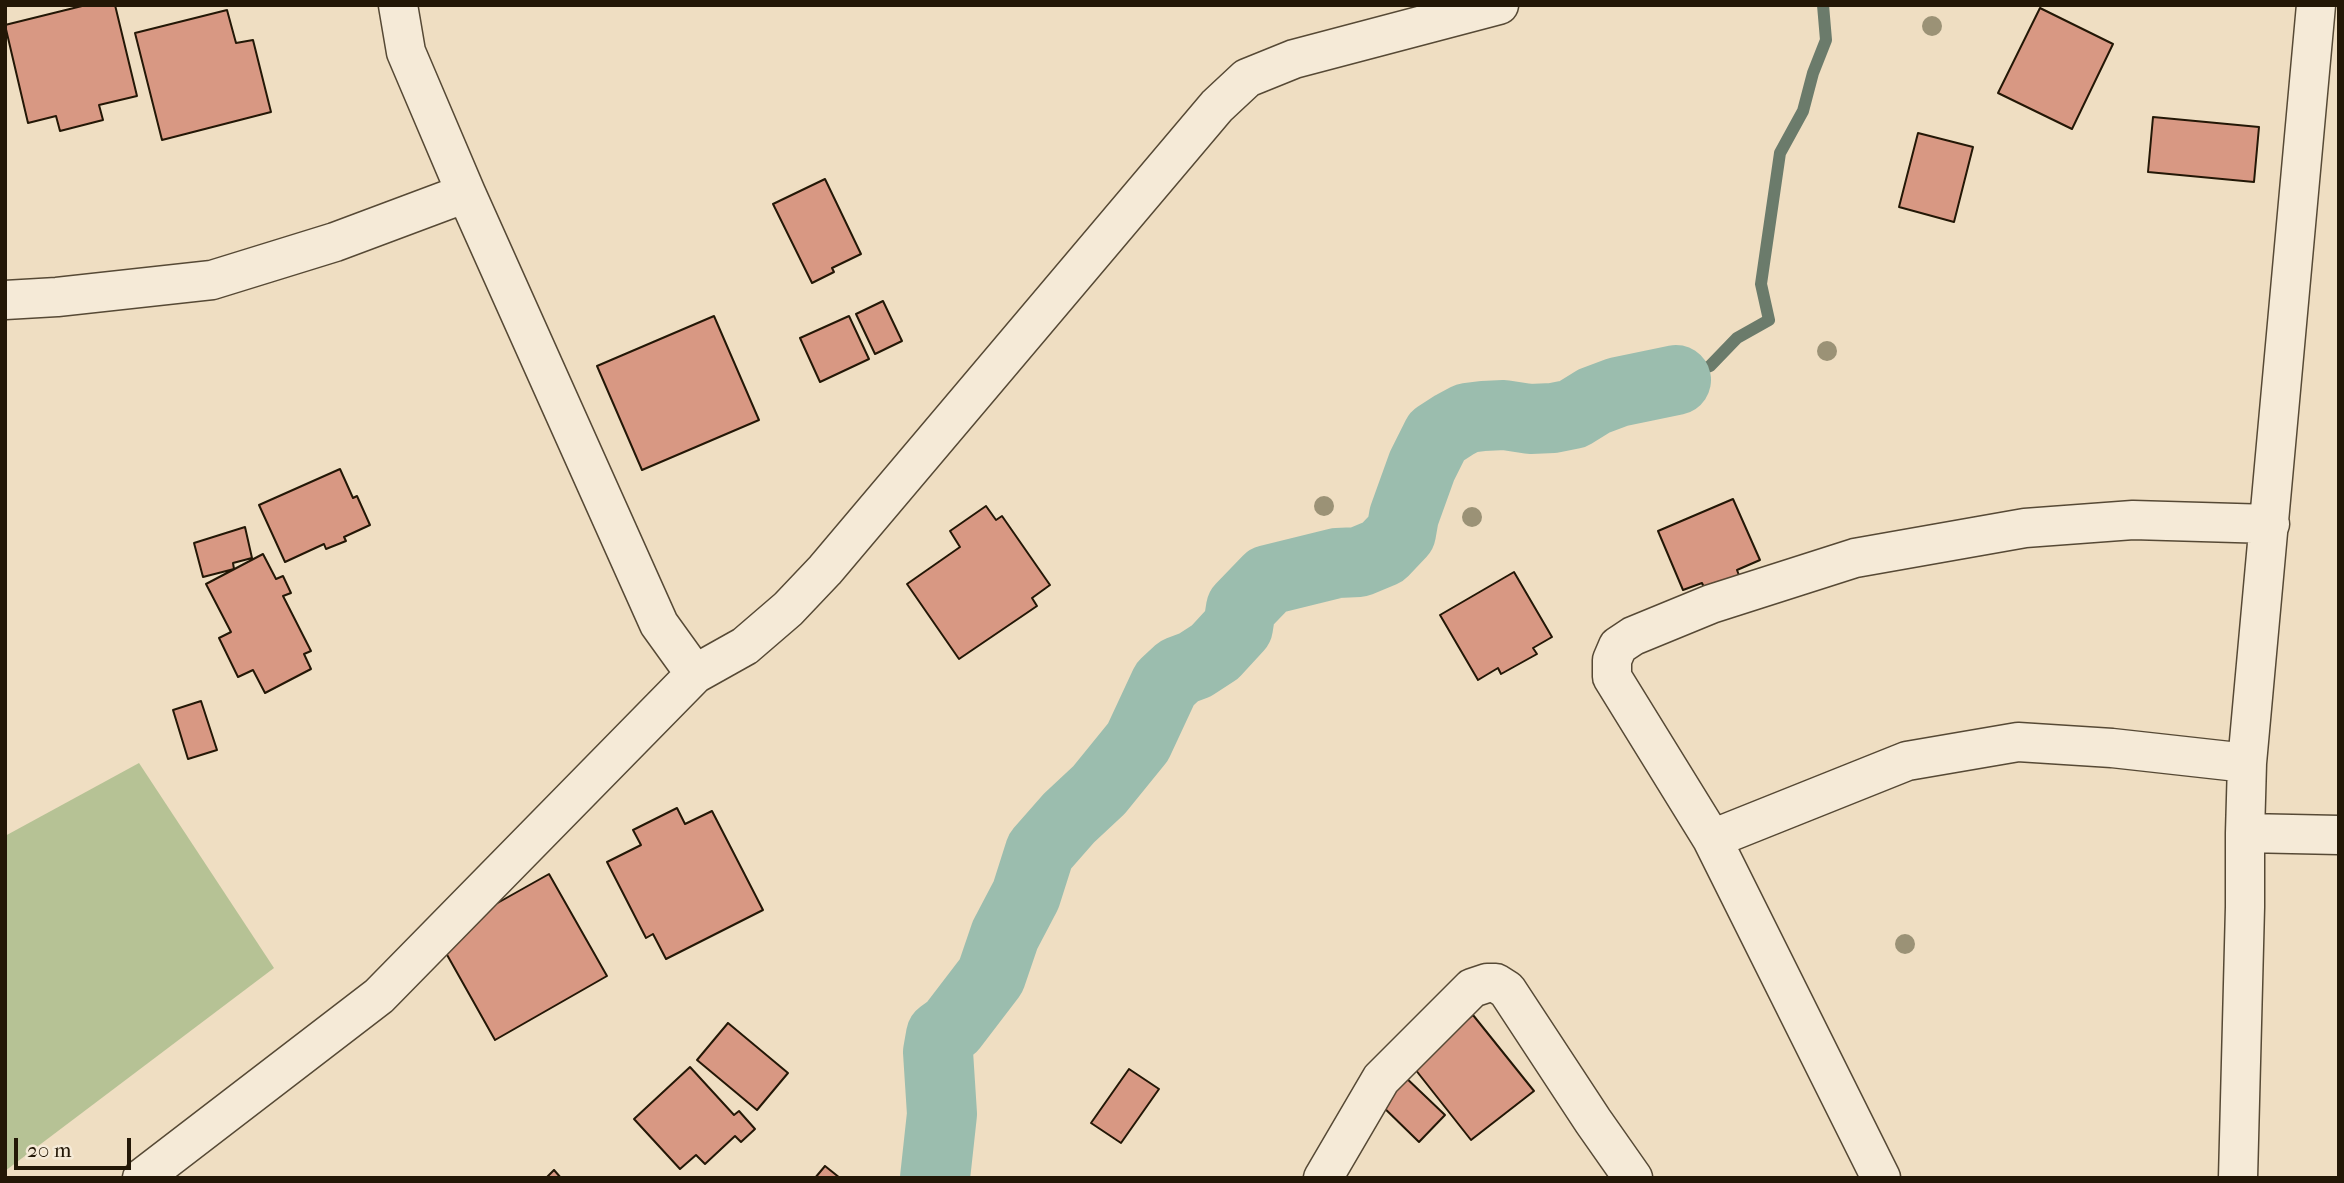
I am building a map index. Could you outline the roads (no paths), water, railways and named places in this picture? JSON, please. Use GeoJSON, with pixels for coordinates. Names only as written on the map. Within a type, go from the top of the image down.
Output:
{"type":"FeatureCollection","features":[{"type":"Feature","properties":{"kind":"street"},"geometry":{"type":"LineString","coordinates":[[398,5],[406,52],[466,193],[659,624],[695,674]]}},
{"type":"Feature","properties":{"kind":"street"},"geometry":{"type":"LineString","coordinates":[[142,1178],[379,996],[695,674],[745,646],[788,609],[825,570],[1217,106],[1247,78],[1294,59],[1499,5]]}},
{"type":"Feature","properties":{"kind":"street"},"geometry":{"type":"LineString","coordinates":[[2238,1178],[2248,763],[2316,5]]}},
{"type":"Feature","properties":{"kind":"street"},"geometry":{"type":"LineString","coordinates":[[5,300],[57,297],[212,279],[335,242],[466,193]]}},
{"type":"Feature","properties":{"kind":"street"},"geometry":{"type":"LineString","coordinates":[[1881,1178],[1712,839],[1612,677],[1612,660],[1618,646],[1633,636],[1711,604],[1868,555],[2025,528],[2133,520],[2270,524]]}},
{"type":"Feature","properties":{"kind":"street"},"geometry":{"type":"LineString","coordinates":[[1712,839],[1907,761],[2018,742],[2112,748],[2248,763]]}},
{"type":"Feature","properties":{"kind":"street"},"geometry":{"type":"LineString","coordinates":[[2245,833],[2339,835]]}},
{"type":"Feature","properties":{"kind":"street"},"geometry":{"type":"LineString","coordinates":[[1323,1178],[1381,1079],[1472,988],[1496,983],[1507,990],[1592,1121],[1633,1178]]}},
{"type":"Feature","properties":{"kind":"waterway"},"geometry":{"type":"LineString","coordinates":[[1676,380],[1710,366],[1737,338],[1769,320],[1761,284],[1780,153],[1803,111],[1813,73],[1826,40],[1823,5]]}},
{"type":"Feature","properties":{"kind":"waterway"},"geometry":{"type":"LineString","coordinates":[[935,1178],[942,1114],[938,1052],[941,1035],[952,1027],[991,976],[1005,935],[1026,895],[1040,851],[1099,790],[1138,742],[1165,684],[1179,671],[1195,665],[1215,652],[1238,627],[1241,608],[1268,580],[1337,563],[1359,562],[1383,552],[1401,533],[1404,516],[1422,466],[1437,436],[1454,425],[1467,418],[1483,416],[1504,415],[1530,419],[1573,414],[1594,401],[1618,392],[1676,380]]}}]}
